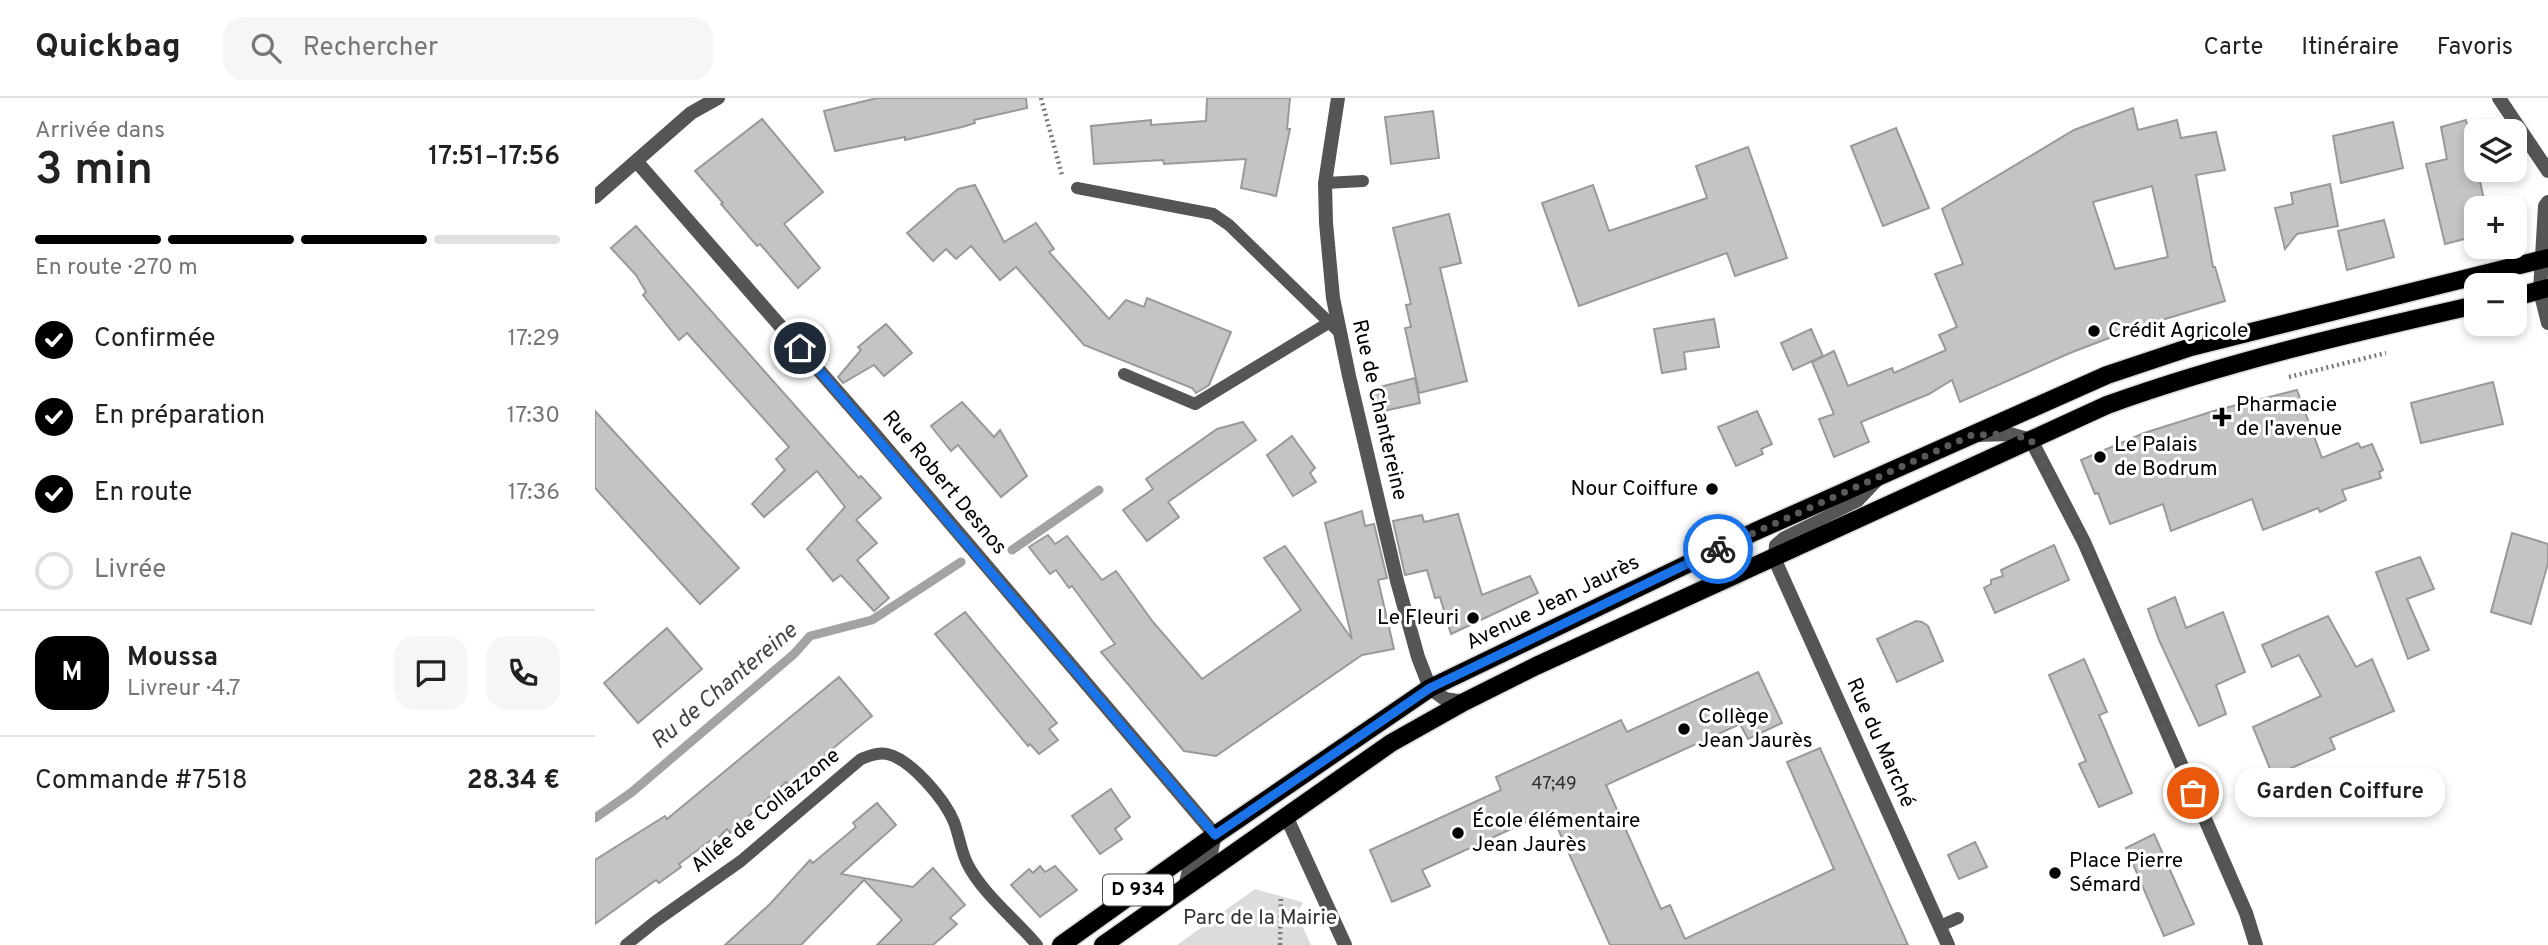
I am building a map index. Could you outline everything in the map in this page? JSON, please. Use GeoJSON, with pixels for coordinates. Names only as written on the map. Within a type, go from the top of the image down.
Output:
{"type":"FeatureCollection","features":[{"type":"Feature","properties":{"kind":"main road","name":"Avenue Jean Jaurès"},"geometry":{"type":"LineString","coordinates":[[1215,835],[1430,688],[1754,532],[2107,375],[2165,355],[2546,259]]}},
{"type":"Feature","properties":{"kind":"main road","name":"D 934"},"geometry":{"type":"LineString","coordinates":[[1103,945],[1391,743],[1536,666],[2107,405],[2169,383],[2248,361],[2464,308]]}},
{"type":"Feature","properties":{"kind":"main road","name":"D 934"},"geometry":{"type":"LineString","coordinates":[[1061,945],[1215,835]]}},
{"type":"Feature","properties":{"kind":"street"},"geometry":{"type":"LineString","coordinates":[[595,197],[691,113],[718,98]]}},
{"type":"Feature","properties":{"kind":"street","name":"Rue de Chantereine"},"geometry":{"type":"LineString","coordinates":[[1338,98],[1325,183],[1335,327],[1397,581],[1430,688]]}},
{"type":"Feature","properties":{"kind":"street"},"geometry":{"type":"LineString","coordinates":[[2499,98],[2548,171]]}},
{"type":"Feature","properties":{"kind":"street","name":"Rue Robert Desnos"},"geometry":{"type":"LineString","coordinates":[[637,162],[881,441],[1215,835]]}},
{"type":"Feature","properties":{"kind":"street"},"geometry":{"type":"LineString","coordinates":[[2548,202],[2545,206],[2544,290],[2548,323]]}},
{"type":"Feature","properties":{"kind":"street","name":"Avenue Jean Jaurès"},"geometry":{"type":"LineString","coordinates":[[1972,435],[2010,434],[2031,440]]}},
{"type":"Feature","properties":{"kind":"street"},"geometry":{"type":"LineString","coordinates":[[2031,440],[2106,591],[2246,913],[2256,945]]}},
{"type":"Feature","properties":{"kind":"street","name":"Rue du Marché"},"geometry":{"type":"LineString","coordinates":[[1773,558],[1948,945]]}},
{"type":"Feature","properties":{"kind":"street"},"geometry":{"type":"LineString","coordinates":[[1430,688],[1445,699],[1464,702]]}},
{"type":"Feature","properties":{"kind":"street"},"geometry":{"type":"LineString","coordinates":[[1286,816],[1345,945]]}},
{"type":"Feature","properties":{"kind":"street"},"geometry":{"type":"LineString","coordinates":[[1185,887],[1189,870],[1210,856],[1215,835]]}},
{"type":"Feature","properties":{"kind":"lane"},"geometry":{"type":"LineString","coordinates":[[1325,183],[1363,181]]}},
{"type":"Feature","properties":{"kind":"lane"},"geometry":{"type":"LineString","coordinates":[[1077,188],[1213,214],[1229,225],[1335,327],[1195,404],[1124,374]]}},
{"type":"Feature","properties":{"kind":"lane"},"geometry":{"type":"LineString","coordinates":[[1773,558],[1775,545],[1783,538],[1859,501],[1882,476]]}},
{"type":"Feature","properties":{"kind":"lane","name":"Allée de Collazzone"},"geometry":{"type":"LineString","coordinates":[[627,945],[656,921],[741,861],[861,759],[877,754],[887,754],[910,766],[941,801],[953,819],[967,863],[984,887],[1037,945]]}},
{"type":"Feature","properties":{"kind":"lane"},"geometry":{"type":"LineString","coordinates":[[1940,926],[1958,918]]}},
{"type":"Feature","properties":{"kind":"path"},"geometry":{"type":"LineString","coordinates":[[1041,98],[1064,180],[1077,188]]}},
{"type":"Feature","properties":{"kind":"path"},"geometry":{"type":"LineString","coordinates":[[2280,379],[2396,351]]}},
{"type":"Feature","properties":{"kind":"path"},"geometry":{"type":"LineString","coordinates":[[1280,945],[1281,896]]}},
{"type":"Feature","properties":{"kind":"green space","name":"Parc de la Mairie"},"geometry":{"type":"Polygon","coordinates":[[[1255,889],[1302,902],[1296,912],[1311,945],[1177,945],[1255,889]]]}},
{"type":"Feature","properties":{"kind":"building"},"geometry":{"type":"Polygon","coordinates":[[[877,98],[1026,98],[1027,108],[905,140],[905,137],[835,151],[824,111],[877,98]]]}},
{"type":"Feature","properties":{"kind":"building"},"geometry":{"type":"Polygon","coordinates":[[[1207,98],[1290,98],[1287,129],[1290,129],[1276,196],[1241,188],[1246,159],[1164,164],[1163,160],[1094,164],[1091,126],[1151,120],[1151,125],[1206,121],[1207,98]]]}},
{"type":"Feature","properties":{"kind":"building"},"geometry":{"type":"Polygon","coordinates":[[[2133,108],[2138,130],[2177,120],[2181,138],[2216,132],[2225,170],[2196,175],[2213,267],[2225,301],[2135,328],[2070,353],[1960,402],[1952,380],[1929,394],[1861,422],[1869,442],[1834,457],[1819,419],[1834,414],[1812,362],[1834,351],[1848,386],[1892,368],[1894,373],[1946,350],[1939,335],[1957,327],[1935,274],[1963,264],[1942,209],[2074,130],[2133,108]],[[2152,186],[2093,202],[2115,269],[2168,257],[2152,186]]]}},
{"type":"Feature","properties":{"kind":"building"},"geometry":{"type":"Polygon","coordinates":[[[1433,111],[1439,158],[1391,164],[1385,117],[1433,111]]]}},
{"type":"Feature","properties":{"kind":"building"},"geometry":{"type":"Polygon","coordinates":[[[762,119],[823,192],[784,224],[820,268],[798,288],[760,244],[757,246],[695,171],[762,119]]]}},
{"type":"Feature","properties":{"kind":"building"},"geometry":{"type":"Polygon","coordinates":[[[2464,121],[2464,182],[2480,182],[2483,196],[2464,196],[2464,239],[2445,244],[2426,164],[2447,159],[2441,127],[2464,121]]]}},
{"type":"Feature","properties":{"kind":"building"},"geometry":{"type":"Polygon","coordinates":[[[2393,122],[2403,168],[2341,183],[2333,136],[2393,122]]]}},
{"type":"Feature","properties":{"kind":"building"},"geometry":{"type":"Polygon","coordinates":[[[1896,128],[1929,208],[1883,226],[1851,146],[1896,128]]]}},
{"type":"Feature","properties":{"kind":"building"},"geometry":{"type":"Polygon","coordinates":[[[1748,147],[1787,258],[1735,276],[1727,253],[1579,306],[1542,203],[1593,185],[1609,231],[1707,198],[1696,166],[1748,147]]]}},
{"type":"Feature","properties":{"kind":"building"},"geometry":{"type":"Polygon","coordinates":[[[2330,184],[2338,226],[2297,234],[2285,249],[2275,208],[2293,204],[2291,193],[2330,184]]]}},
{"type":"Feature","properties":{"kind":"building"},"geometry":{"type":"Polygon","coordinates":[[[975,185],[1004,242],[1036,223],[1054,249],[1049,252],[1109,319],[1126,300],[1144,307],[1147,298],[1231,332],[1209,385],[1196,393],[1192,388],[1084,345],[1016,267],[1000,280],[971,246],[956,259],[946,249],[933,261],[907,233],[958,189],[975,185]]]}},
{"type":"Feature","properties":{"kind":"building"},"geometry":{"type":"Polygon","coordinates":[[[1449,214],[1461,263],[1440,268],[1467,381],[1419,393],[1405,328],[1411,327],[1406,305],[1411,304],[1393,228],[1449,214]]]}},
{"type":"Feature","properties":{"kind":"building"},"geometry":{"type":"Polygon","coordinates":[[[2384,220],[2394,257],[2347,270],[2338,231],[2384,220]]]}},
{"type":"Feature","properties":{"kind":"building"},"geometry":{"type":"Polygon","coordinates":[[[636,226],[859,478],[861,476],[881,498],[856,520],[877,543],[857,560],[889,598],[874,611],[841,575],[833,581],[807,549],[845,507],[817,471],[764,517],[752,504],[785,470],[776,459],[789,447],[687,333],[679,340],[643,295],[646,292],[636,275],[611,248],[636,226]]]}},
{"type":"Feature","properties":{"kind":"building"},"geometry":{"type":"Polygon","coordinates":[[[1714,319],[1719,347],[1684,352],[1686,369],[1662,373],[1654,329],[1714,319]]]}},
{"type":"Feature","properties":{"kind":"building"},"geometry":{"type":"Polygon","coordinates":[[[886,324],[912,353],[884,376],[874,365],[843,383],[838,377],[861,350],[858,347],[886,324]]]}},
{"type":"Feature","properties":{"kind":"building"},"geometry":{"type":"Polygon","coordinates":[[[1811,329],[1823,356],[1793,370],[1781,343],[1811,329]]]}},
{"type":"Feature","properties":{"kind":"building"},"geometry":{"type":"Polygon","coordinates":[[[1415,378],[1420,403],[1379,412],[1372,389],[1415,378]]]}},
{"type":"Feature","properties":{"kind":"building"},"geometry":{"type":"Polygon","coordinates":[[[2493,382],[2503,424],[2421,443],[2411,403],[2493,382]]]}},
{"type":"Feature","properties":{"kind":"building"},"geometry":{"type":"Polygon","coordinates":[[[2297,390],[2322,458],[2358,443],[2361,448],[2372,444],[2383,470],[2379,472],[2381,478],[2342,490],[2346,500],[2320,512],[2318,508],[2263,530],[2252,499],[2171,531],[2163,504],[2110,524],[2081,460],[2144,433],[2217,410],[2297,390]]]}},
{"type":"Feature","properties":{"kind":"building"},"geometry":{"type":"Polygon","coordinates":[[[962,402],[994,437],[1000,430],[1027,476],[1001,497],[958,445],[951,451],[931,426],[962,402]]]}},
{"type":"Feature","properties":{"kind":"building"},"geometry":{"type":"Polygon","coordinates":[[[595,411],[739,568],[700,604],[595,488],[595,411]]]}},
{"type":"Feature","properties":{"kind":"building"},"geometry":{"type":"Polygon","coordinates":[[[1757,411],[1772,444],[1761,449],[1763,454],[1736,466],[1718,427],[1757,411]]]}},
{"type":"Feature","properties":{"kind":"building"},"geometry":{"type":"Polygon","coordinates":[[[1243,422],[1256,440],[1168,502],[1179,517],[1147,541],[1123,510],[1153,489],[1146,479],[1217,429],[1243,422]]]}},
{"type":"Feature","properties":{"kind":"building"},"geometry":{"type":"Polygon","coordinates":[[[1292,436],[1315,468],[1310,473],[1316,482],[1293,496],[1267,455],[1292,436]]]}},
{"type":"Feature","properties":{"kind":"building"},"geometry":{"type":"Polygon","coordinates":[[[1362,511],[1365,526],[1374,524],[1387,578],[1378,580],[1394,649],[1362,655],[1216,756],[1184,751],[1101,652],[1115,644],[1072,586],[1069,588],[1056,570],[1050,574],[1029,547],[1048,535],[1055,544],[1067,536],[1102,580],[1116,571],[1153,622],[1202,679],[1301,610],[1264,558],[1285,546],[1352,639],[1325,523],[1362,511]]]}},
{"type":"Feature","properties":{"kind":"building"},"geometry":{"type":"Polygon","coordinates":[[[1458,514],[1482,595],[1530,576],[1538,593],[1451,634],[1440,597],[1435,598],[1427,570],[1405,575],[1393,521],[1422,515],[1424,522],[1458,514]]]}},
{"type":"Feature","properties":{"kind":"building"},"geometry":{"type":"Polygon","coordinates":[[[2512,533],[2548,544],[2548,563],[2531,624],[2491,612],[2512,533]]]}},
{"type":"Feature","properties":{"kind":"building"},"geometry":{"type":"Polygon","coordinates":[[[2054,545],[2069,580],[1995,613],[1984,588],[1991,584],[1991,580],[2003,576],[2001,570],[2054,545]]]}},
{"type":"Feature","properties":{"kind":"building"},"geometry":{"type":"Polygon","coordinates":[[[2420,557],[2434,589],[2407,599],[2429,650],[2408,659],[2376,572],[2420,557]]]}},
{"type":"Feature","properties":{"kind":"building"},"geometry":{"type":"Polygon","coordinates":[[[2175,597],[2186,628],[2223,612],[2245,672],[2216,685],[2226,714],[2199,726],[2159,640],[2148,609],[2175,597]]]}},
{"type":"Feature","properties":{"kind":"building"},"geometry":{"type":"Polygon","coordinates":[[[965,612],[1057,723],[1049,729],[1058,740],[1039,754],[1030,744],[1028,746],[935,634],[965,612]]]}},
{"type":"Feature","properties":{"kind":"building"},"geometry":{"type":"Polygon","coordinates":[[[2328,616],[2356,667],[2372,659],[2394,711],[2330,738],[2335,749],[2273,776],[2253,727],[2321,696],[2299,655],[2272,667],[2262,645],[2328,616]]]}},
{"type":"Feature","properties":{"kind":"building"},"geometry":{"type":"Polygon","coordinates":[[[1916,621],[1928,626],[1943,661],[1897,682],[1877,639],[1916,621]]]}},
{"type":"Feature","properties":{"kind":"building"},"geometry":{"type":"Polygon","coordinates":[[[667,628],[702,669],[638,723],[604,683],[667,628]]]}},
{"type":"Feature","properties":{"kind":"building"},"geometry":{"type":"Polygon","coordinates":[[[2084,659],[2107,712],[2099,715],[2132,793],[2099,807],[2079,764],[2086,761],[2049,675],[2084,659]]]}},
{"type":"Feature","properties":{"kind":"building"},"geometry":{"type":"Polygon","coordinates":[[[1758,672],[1782,723],[1748,739],[1740,724],[1606,785],[1661,909],[1670,905],[1685,939],[1834,869],[1787,762],[1820,748],[1908,945],[1610,945],[1550,811],[1422,870],[1430,886],[1392,902],[1370,850],[1501,790],[1496,777],[1621,720],[1627,732],[1758,672]]]}},
{"type":"Feature","properties":{"kind":"building"},"geometry":{"type":"Polygon","coordinates":[[[839,677],[872,716],[789,785],[786,782],[730,833],[727,829],[717,839],[715,837],[659,883],[656,880],[595,924],[595,860],[665,816],[667,819],[839,677]]]}},
{"type":"Feature","properties":{"kind":"building"},"geometry":{"type":"Polygon","coordinates":[[[1111,789],[1130,817],[1115,829],[1122,839],[1100,854],[1072,816],[1111,789]]]}},
{"type":"Feature","properties":{"kind":"building"},"geometry":{"type":"Polygon","coordinates":[[[877,803],[896,825],[841,874],[913,887],[933,868],[965,905],[950,918],[957,924],[933,945],[877,945],[902,920],[864,880],[801,945],[725,945],[770,904],[810,860],[813,863],[856,827],[853,823],[877,803]]]}},
{"type":"Feature","properties":{"kind":"building"},"geometry":{"type":"Polygon","coordinates":[[[2154,834],[2194,924],[2164,936],[2126,848],[2154,834]]]}},
{"type":"Feature","properties":{"kind":"building"},"geometry":{"type":"Polygon","coordinates":[[[1975,842],[1987,867],[1959,879],[1948,855],[1975,842]]]}},
{"type":"Feature","properties":{"kind":"building"},"geometry":{"type":"Polygon","coordinates":[[[1040,866],[1045,872],[1055,866],[1077,890],[1040,917],[1011,885],[1029,869],[1033,873],[1040,866]]]}},
{"type":"Feature","properties":{"kind":"waterway","name":"Ru de Chantereine"},"geometry":{"type":"LineString","coordinates":[[1012,550],[1099,490]]}},
{"type":"Feature","properties":{"kind":"waterway","name":"Ru de Chantereine"},"geometry":{"type":"LineString","coordinates":[[595,818],[632,792],[794,654],[810,636],[872,620],[961,562]]}},
{"type":"Feature","properties":{"kind":"way so far"},"geometry":{"type":"LineString","coordinates":[[1718,549],[1972,435],[2010,434],[2031,440],[2084,542],[2193,793]]}},
{"type":"Feature","properties":{"kind":"place","name":"Crédit Agricole"},"geometry":{"type":"Point","coordinates":[2094,331]}},
{"type":"Feature","properties":{"kind":"place","name":"Pharmacie de l'avenue"},"geometry":{"type":"Point","coordinates":[2222,417]}},
{"type":"Feature","properties":{"kind":"place","name":"Le Palais de Bodrum"},"geometry":{"type":"Point","coordinates":[2100,457]}},
{"type":"Feature","properties":{"kind":"place","name":"Nour Coiffure"},"geometry":{"type":"Point","coordinates":[1712,489]}},
{"type":"Feature","properties":{"kind":"place","name":"Le Fleuri"},"geometry":{"type":"Point","coordinates":[1473,618]}},
{"type":"Feature","properties":{"kind":"place","name":"Collège Jean Jaurès"},"geometry":{"type":"Point","coordinates":[1684,729]}},
{"type":"Feature","properties":{"kind":"place","name":"Garden Coiffure"},"geometry":{"type":"Point","coordinates":[2193,793]}},
{"type":"Feature","properties":{"kind":"place","name":"École élémentaire Jean Jaurès"},"geometry":{"type":"Point","coordinates":[1458,833]}},
{"type":"Feature","properties":{"kind":"place","name":"Place Pierre Sémard"},"geometry":{"type":"Point","coordinates":[2055,873]}},
{"type":"Feature","properties":{"kind":"route"},"geometry":{"type":"LineString","coordinates":[[800,348],[1215,835],[1430,688],[1718,549]]}}]}
